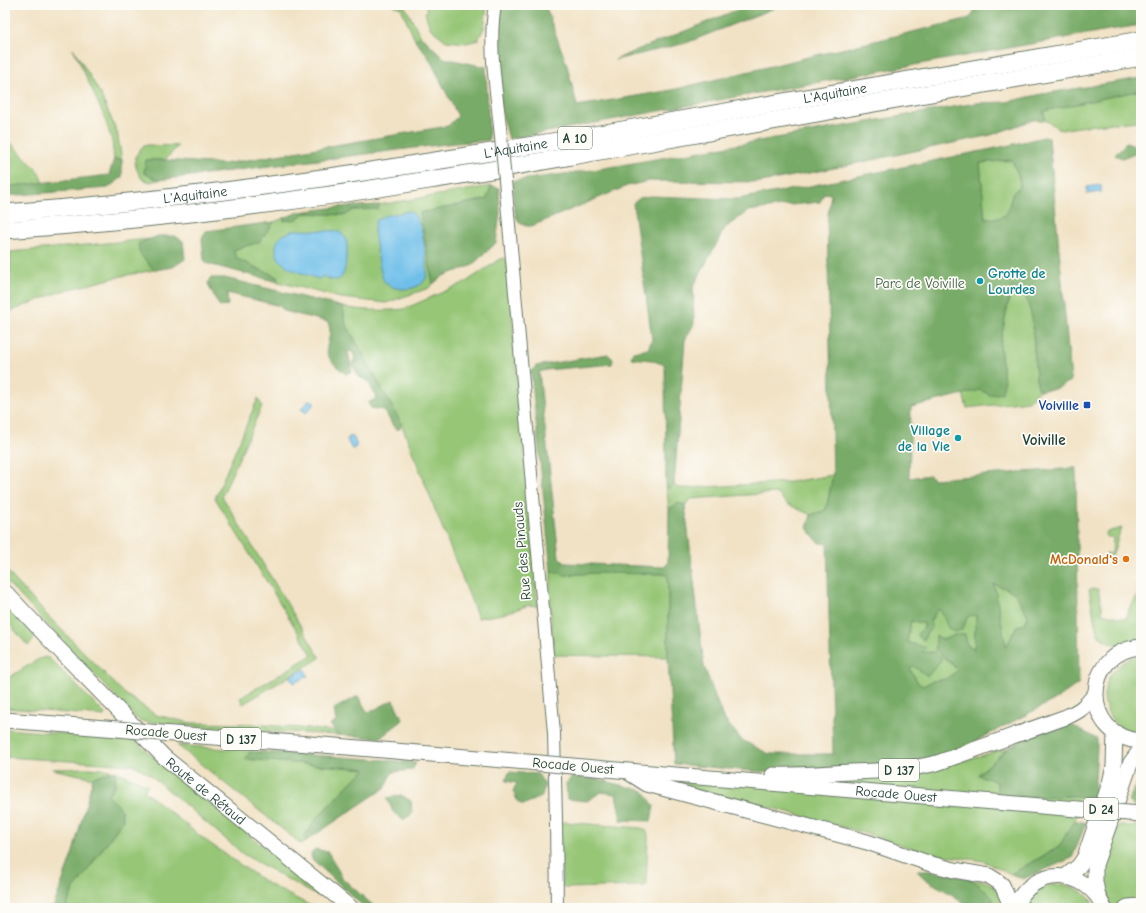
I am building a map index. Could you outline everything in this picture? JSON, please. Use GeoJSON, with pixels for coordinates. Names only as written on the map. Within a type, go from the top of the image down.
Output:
{"type":"FeatureCollection","features":[{"type":"Feature","properties":{"kind":"highway","name":"L'Aquitaine"},"geometry":{"type":"LineString","coordinates":[[5,213],[194,195],[296,182],[430,162],[560,141],[1141,40]]}},
{"type":"Feature","properties":{"kind":"highway","name":"L'Aquitaine"},"geometry":{"type":"LineString","coordinates":[[5,230],[160,216],[428,180],[1141,57]]}},
{"type":"Feature","properties":{"kind":"main road","name":"Route de Rétaud"},"geometry":{"type":"LineString","coordinates":[[5,592],[164,757],[351,908]]}},
{"type":"Feature","properties":{"kind":"main road"},"geometry":{"type":"LineString","coordinates":[[1141,646],[1118,653],[1109,660],[1098,679],[1095,694],[1100,715],[1106,725],[1124,738],[1141,741]]}},
{"type":"Feature","properties":{"kind":"main road","name":"D 137"},"geometry":{"type":"LineString","coordinates":[[686,776],[730,773],[780,775],[820,774],[922,767],[1066,717],[1086,706],[1095,694]]}},
{"type":"Feature","properties":{"kind":"main road","name":"Rocade Ouest"},"geometry":{"type":"LineString","coordinates":[[5,720],[323,745],[1141,814]]}},
{"type":"Feature","properties":{"kind":"main road","name":"D 24"},"geometry":{"type":"LineString","coordinates":[[1065,877],[1078,866],[1085,857],[1110,783],[1114,766],[1115,732]]}},
{"type":"Feature","properties":{"kind":"main road","name":"D 24"},"geometry":{"type":"LineString","coordinates":[[1101,902],[1095,882],[1095,865],[1130,764],[1141,749]]}},
{"type":"Feature","properties":{"kind":"main road"},"geometry":{"type":"LineString","coordinates":[[628,771],[647,784],[867,842],[931,864],[954,870],[989,876],[997,881],[1005,890],[1012,908]]}},
{"type":"Feature","properties":{"kind":"main road"},"geometry":{"type":"LineString","coordinates":[[1015,908],[1022,894],[1029,888],[1046,878],[1055,877],[1065,877],[1080,881],[1092,890],[1101,902]]}},
{"type":"Feature","properties":{"kind":"main road"},"geometry":{"type":"LineString","coordinates":[[1126,908],[1141,906]]}},
{"type":"Feature","properties":{"kind":"street","name":"Rue des Pinauds"},"geometry":{"type":"LineString","coordinates":[[495,5],[492,30],[492,51],[506,191],[554,732],[557,908]]}},
{"type":"Feature","properties":{"kind":"green space"},"geometry":{"type":"Polygon","coordinates":[[[393,5],[400,5],[406,8],[420,35],[415,40],[401,8],[393,5]]]}},
{"type":"Feature","properties":{"kind":"green space"},"geometry":{"type":"Polygon","coordinates":[[[425,5],[487,5],[484,28],[478,40],[467,43],[446,41],[430,28],[425,13],[427,10],[425,5]]]}},
{"type":"Feature","properties":{"kind":"green space"},"geometry":{"type":"Polygon","coordinates":[[[502,5],[545,5],[567,65],[577,106],[672,90],[970,18],[978,5],[1141,5],[1141,25],[509,139],[499,102],[499,37],[502,5]]]}},
{"type":"Feature","properties":{"kind":"green space"},"geometry":{"type":"Polygon","coordinates":[[[749,5],[782,5],[686,43],[615,60],[634,51],[749,5]]]}},
{"type":"Feature","properties":{"kind":"green space"},"geometry":{"type":"Polygon","coordinates":[[[420,35],[444,58],[486,67],[489,140],[158,180],[144,173],[146,160],[224,164],[448,126],[458,116],[429,58],[415,40],[420,35]]]}},
{"type":"Feature","properties":{"kind":"green space"},"geometry":{"type":"Polygon","coordinates":[[[73,48],[100,93],[117,132],[122,160],[114,159],[112,141],[104,116],[73,48]]]}},
{"type":"Feature","properties":{"kind":"green space"},"geometry":{"type":"Polygon","coordinates":[[[1141,78],[1141,90],[1044,111],[1045,120],[1033,120],[991,135],[815,172],[761,182],[649,181],[627,186],[531,226],[524,225],[519,222],[514,209],[513,181],[593,170],[976,103],[1007,102],[1042,94],[1141,78]]]}},
{"type":"Feature","properties":{"kind":"green space"},"geometry":{"type":"Polygon","coordinates":[[[1141,90],[1141,121],[1091,125],[1061,130],[1045,120],[1044,111],[1141,90]]]}},
{"type":"Feature","properties":{"kind":"green space"},"geometry":{"type":"Polygon","coordinates":[[[5,137],[38,171],[44,183],[5,187],[5,137]]]}},
{"type":"Feature","properties":{"kind":"green space","name":"Parc de Voiville"},"geometry":{"type":"Polygon","coordinates":[[[1044,137],[1049,138],[1071,381],[1055,389],[1039,390],[1036,379],[1032,317],[1023,288],[1011,288],[1000,345],[1004,382],[1002,393],[990,395],[980,390],[911,407],[909,478],[930,475],[933,479],[1076,468],[1079,683],[1058,698],[972,743],[930,760],[774,773],[674,764],[668,657],[668,576],[663,574],[597,573],[565,575],[551,571],[531,371],[536,366],[608,354],[613,359],[612,364],[546,370],[539,372],[559,557],[565,563],[664,567],[668,563],[669,509],[679,503],[685,505],[704,666],[723,718],[742,740],[769,754],[833,754],[827,544],[819,543],[807,528],[811,515],[826,510],[833,475],[827,222],[831,194],[824,193],[820,202],[748,211],[725,228],[693,287],[694,324],[685,340],[674,485],[670,489],[666,485],[665,365],[651,360],[631,358],[633,352],[648,349],[652,339],[633,203],[640,198],[650,196],[737,199],[800,188],[1044,137]],[[1012,160],[980,163],[985,219],[998,218],[1006,215],[1013,193],[1020,186],[1019,178],[1012,160]],[[994,584],[1006,647],[1017,626],[1025,624],[1028,615],[1015,593],[994,584]],[[938,609],[930,621],[932,629],[927,632],[924,640],[917,634],[924,628],[924,623],[911,621],[907,642],[926,648],[922,652],[935,652],[942,659],[928,676],[913,666],[910,669],[918,683],[923,686],[932,681],[946,679],[958,670],[935,650],[936,635],[943,640],[954,635],[965,634],[967,645],[974,649],[976,615],[968,616],[962,630],[954,632],[948,628],[941,611],[938,609]]]}},
{"type":"Feature","properties":{"kind":"green space"},"geometry":{"type":"Polygon","coordinates":[[[1126,143],[1138,147],[1141,143],[1141,154],[1132,154],[1122,158],[1115,155],[1126,143]]]}},
{"type":"Feature","properties":{"kind":"green space"},"geometry":{"type":"Polygon","coordinates":[[[147,145],[178,146],[165,160],[146,160],[144,173],[158,180],[150,182],[142,179],[135,162],[135,158],[142,147],[147,145]]]}},
{"type":"Feature","properties":{"kind":"green space"},"geometry":{"type":"Polygon","coordinates":[[[114,159],[122,160],[122,177],[108,188],[5,196],[5,187],[109,175],[114,159]]]}},
{"type":"Feature","properties":{"kind":"green space"},"geometry":{"type":"Polygon","coordinates":[[[1012,160],[1019,178],[1020,186],[1013,193],[1006,215],[998,218],[985,219],[980,163],[1012,160]]]}},
{"type":"Feature","properties":{"kind":"green space"},"geometry":{"type":"Polygon","coordinates":[[[491,186],[487,199],[420,213],[433,284],[429,288],[386,303],[341,298],[278,282],[277,277],[237,259],[233,250],[259,242],[274,222],[284,218],[285,221],[304,213],[346,215],[353,210],[378,209],[379,205],[491,186]]]}},
{"type":"Feature","properties":{"kind":"green space"},"geometry":{"type":"Polygon","coordinates":[[[491,186],[499,188],[500,213],[496,243],[471,266],[443,276],[433,284],[420,213],[487,199],[491,186]]]}},
{"type":"Feature","properties":{"kind":"green space"},"geometry":{"type":"Polygon","coordinates":[[[379,205],[378,209],[353,210],[346,215],[304,213],[297,219],[284,221],[284,218],[299,212],[339,207],[379,205]]]}},
{"type":"Feature","properties":{"kind":"green space"},"geometry":{"type":"Polygon","coordinates":[[[274,222],[259,242],[233,250],[237,259],[277,277],[278,282],[208,264],[204,260],[202,239],[206,231],[274,222]]]}},
{"type":"Feature","properties":{"kind":"green space"},"geometry":{"type":"Polygon","coordinates":[[[158,236],[175,236],[183,241],[185,259],[173,267],[154,270],[140,254],[138,244],[158,236]]]}},
{"type":"Feature","properties":{"kind":"green space"},"geometry":{"type":"Polygon","coordinates":[[[150,239],[138,244],[140,254],[154,270],[122,276],[59,292],[9,312],[10,252],[150,239]]]}},
{"type":"Feature","properties":{"kind":"green space"},"geometry":{"type":"Polygon","coordinates":[[[5,251],[10,252],[9,312],[5,314],[5,251]]]}},
{"type":"Feature","properties":{"kind":"green space"},"geometry":{"type":"Polygon","coordinates":[[[505,258],[507,261],[538,606],[529,605],[503,614],[478,618],[401,423],[345,322],[343,307],[374,310],[404,309],[466,282],[500,259],[505,258]]]}},
{"type":"Feature","properties":{"kind":"green space"},"geometry":{"type":"Polygon","coordinates":[[[210,278],[225,278],[343,307],[345,322],[401,423],[400,429],[395,429],[384,410],[371,408],[368,403],[377,398],[367,380],[359,377],[352,364],[355,358],[352,351],[348,352],[352,371],[346,374],[330,359],[327,351],[330,332],[328,322],[284,311],[280,306],[227,293],[228,305],[220,307],[208,283],[210,278]]]}},
{"type":"Feature","properties":{"kind":"green space"},"geometry":{"type":"Polygon","coordinates":[[[1011,288],[1023,288],[1032,317],[1036,379],[1039,390],[1029,401],[967,408],[963,394],[980,390],[990,395],[1004,382],[1000,345],[1011,288]]]}},
{"type":"Feature","properties":{"kind":"green space"},"geometry":{"type":"Polygon","coordinates":[[[258,398],[262,406],[222,496],[320,658],[243,704],[240,698],[312,655],[215,498],[258,398]]]}},
{"type":"Feature","properties":{"kind":"green space"},"geometry":{"type":"Polygon","coordinates":[[[833,475],[826,510],[811,515],[787,504],[779,495],[775,493],[691,499],[685,505],[679,503],[669,509],[666,485],[670,488],[674,485],[678,488],[688,488],[790,482],[833,475]]]}},
{"type":"Feature","properties":{"kind":"green space"},"geometry":{"type":"Polygon","coordinates":[[[1122,528],[1110,561],[1106,554],[1112,553],[1113,537],[1106,537],[1106,533],[1122,528]]]}},
{"type":"Feature","properties":{"kind":"green space"},"geometry":{"type":"Polygon","coordinates":[[[5,569],[44,612],[125,694],[156,715],[191,723],[254,724],[335,731],[337,735],[207,728],[139,721],[5,580],[5,569]]]}},
{"type":"Feature","properties":{"kind":"green space"},"geometry":{"type":"Polygon","coordinates":[[[551,571],[565,575],[597,573],[663,574],[668,576],[668,657],[554,655],[550,606],[551,571]]]}},
{"type":"Feature","properties":{"kind":"green space"},"geometry":{"type":"Polygon","coordinates":[[[1141,583],[1141,635],[1136,640],[1118,644],[1110,643],[1099,636],[1095,624],[1089,589],[1098,589],[1102,613],[1126,619],[1141,583]]]}},
{"type":"Feature","properties":{"kind":"green space"},"geometry":{"type":"Polygon","coordinates":[[[994,584],[1015,593],[1028,616],[1025,624],[1017,626],[1006,647],[994,584]]]}},
{"type":"Feature","properties":{"kind":"green space"},"geometry":{"type":"Polygon","coordinates":[[[5,600],[34,631],[34,639],[28,646],[5,619],[5,600]]]}},
{"type":"Feature","properties":{"kind":"green space"},"geometry":{"type":"Polygon","coordinates":[[[938,609],[944,616],[962,630],[968,616],[976,615],[974,649],[954,635],[943,640],[936,636],[943,657],[958,670],[946,679],[932,681],[923,686],[918,683],[910,669],[925,649],[907,643],[911,621],[924,623],[924,628],[920,638],[938,609]]]}},
{"type":"Feature","properties":{"kind":"green space"},"geometry":{"type":"Polygon","coordinates":[[[1137,656],[1141,656],[1141,737],[1126,732],[1115,723],[1108,713],[1104,690],[1108,679],[1114,670],[1124,662],[1137,656]]]}},
{"type":"Feature","properties":{"kind":"green space"},"geometry":{"type":"Polygon","coordinates":[[[45,657],[49,658],[105,714],[104,716],[5,708],[5,680],[37,660],[45,657]]]}},
{"type":"Feature","properties":{"kind":"green space"},"geometry":{"type":"Polygon","coordinates":[[[358,696],[368,713],[393,700],[403,720],[380,738],[337,735],[330,725],[336,722],[334,709],[358,696]]]}},
{"type":"Feature","properties":{"kind":"green space"},"geometry":{"type":"Polygon","coordinates":[[[1068,723],[1097,739],[1094,796],[997,797],[997,782],[978,775],[1008,748],[1031,735],[1068,723]]]}},
{"type":"Feature","properties":{"kind":"green space"},"geometry":{"type":"Polygon","coordinates":[[[5,729],[133,739],[320,893],[317,896],[243,854],[148,773],[134,765],[5,757],[5,729]]]}},
{"type":"Feature","properties":{"kind":"green space"},"geometry":{"type":"Polygon","coordinates":[[[177,745],[251,751],[246,759],[366,769],[350,783],[316,819],[305,836],[306,841],[301,844],[177,745]]]}},
{"type":"Feature","properties":{"kind":"green space"},"geometry":{"type":"Polygon","coordinates":[[[1008,748],[978,774],[997,782],[997,797],[1094,796],[1074,820],[1059,847],[1011,874],[983,861],[927,853],[857,831],[784,811],[672,785],[673,783],[833,778],[920,773],[1008,748]]]}},
{"type":"Feature","properties":{"kind":"green space"},"geometry":{"type":"Polygon","coordinates":[[[251,751],[416,763],[412,770],[393,772],[386,787],[306,841],[305,836],[316,819],[350,783],[366,769],[245,759],[251,751]]]}},
{"type":"Feature","properties":{"kind":"green space"},"geometry":{"type":"Polygon","coordinates":[[[89,768],[115,771],[148,785],[144,791],[205,840],[268,884],[315,908],[66,908],[72,892],[123,820],[120,807],[108,795],[116,783],[99,775],[93,778],[52,769],[89,768]]]}},
{"type":"Feature","properties":{"kind":"green space"},"geometry":{"type":"Polygon","coordinates":[[[115,771],[116,783],[108,795],[120,807],[123,820],[72,892],[66,908],[53,908],[73,852],[93,778],[115,771]]]}},
{"type":"Feature","properties":{"kind":"green space"},"geometry":{"type":"Polygon","coordinates":[[[509,772],[538,774],[545,785],[542,796],[523,805],[518,802],[513,791],[517,783],[506,781],[509,772]]]}},
{"type":"Feature","properties":{"kind":"green space"},"geometry":{"type":"Polygon","coordinates":[[[572,777],[597,779],[644,791],[654,806],[651,821],[621,820],[616,794],[601,792],[587,801],[567,799],[566,783],[572,777]]]}},
{"type":"Feature","properties":{"kind":"green space"},"geometry":{"type":"Polygon","coordinates":[[[1141,778],[1141,809],[1136,809],[1128,800],[1141,778]]]}},
{"type":"Feature","properties":{"kind":"green space"},"geometry":{"type":"Polygon","coordinates":[[[401,795],[411,801],[412,814],[403,820],[393,812],[387,798],[401,795]]]}},
{"type":"Feature","properties":{"kind":"green space"},"geometry":{"type":"Polygon","coordinates":[[[1074,820],[1086,823],[1072,858],[1023,879],[1011,874],[1059,847],[1074,820]]]}},
{"type":"Feature","properties":{"kind":"green space"},"geometry":{"type":"Polygon","coordinates":[[[563,822],[641,828],[646,830],[648,838],[646,885],[565,888],[562,886],[560,824],[563,822]]]}},
{"type":"Feature","properties":{"kind":"green space"},"geometry":{"type":"Polygon","coordinates":[[[1118,826],[1141,826],[1141,902],[1128,902],[1118,908],[1110,908],[1103,871],[1118,826]]]}},
{"type":"Feature","properties":{"kind":"green space"},"geometry":{"type":"Polygon","coordinates":[[[315,849],[328,852],[343,879],[376,908],[365,908],[312,859],[311,854],[315,849]]]}},
{"type":"Feature","properties":{"kind":"green space"},"geometry":{"type":"Polygon","coordinates":[[[918,870],[959,876],[975,882],[992,897],[995,908],[970,908],[956,897],[927,880],[918,872],[918,870]]]}},
{"type":"Feature","properties":{"kind":"green space"},"geometry":{"type":"Polygon","coordinates":[[[965,878],[987,882],[993,886],[1002,896],[1005,908],[995,908],[992,897],[965,878]]]}},
{"type":"Feature","properties":{"kind":"green space"},"geometry":{"type":"Polygon","coordinates":[[[1062,884],[1082,892],[1090,898],[1095,908],[1022,908],[1034,893],[1043,887],[1062,884]]]}},
{"type":"Feature","properties":{"kind":"water"},"geometry":{"type":"Polygon","coordinates":[[[1101,185],[1101,192],[1087,194],[1087,187],[1101,185]]]}},
{"type":"Feature","properties":{"kind":"water"},"geometry":{"type":"Polygon","coordinates":[[[410,211],[416,217],[421,230],[427,274],[425,280],[415,287],[408,289],[394,288],[388,285],[382,277],[374,228],[376,221],[384,216],[410,211]]]}},
{"type":"Feature","properties":{"kind":"water"},"geometry":{"type":"Polygon","coordinates":[[[294,230],[337,231],[342,234],[346,240],[347,250],[345,270],[341,278],[334,280],[323,276],[319,279],[298,272],[285,265],[280,260],[276,246],[278,240],[288,232],[294,230]]]}},
{"type":"Feature","properties":{"kind":"water"},"geometry":{"type":"Polygon","coordinates":[[[310,399],[315,403],[306,413],[301,409],[310,399]]]}},
{"type":"Feature","properties":{"kind":"water"},"geometry":{"type":"Polygon","coordinates":[[[352,436],[356,444],[356,447],[353,449],[347,440],[352,436]]]}},
{"type":"Feature","properties":{"kind":"water"},"geometry":{"type":"Polygon","coordinates":[[[305,669],[308,676],[294,683],[290,677],[305,669]]]}},
{"type":"Feature","properties":{"kind":"place","name":"Grotte de Lourdes"},"geometry":{"type":"Point","coordinates":[980,281]}},
{"type":"Feature","properties":{"kind":"place","name":"Voiville"},"geometry":{"type":"Point","coordinates":[1087,405]}},
{"type":"Feature","properties":{"kind":"place","name":"Village de la Vie"},"geometry":{"type":"Point","coordinates":[958,438]}},
{"type":"Feature","properties":{"kind":"place","name":"McDonald's"},"geometry":{"type":"Point","coordinates":[1126,559]}},
{"type":"Feature","properties":{"kind":"district","name":"Voiville"},"geometry":{"type":"Point","coordinates":[1044,440]}}]}
